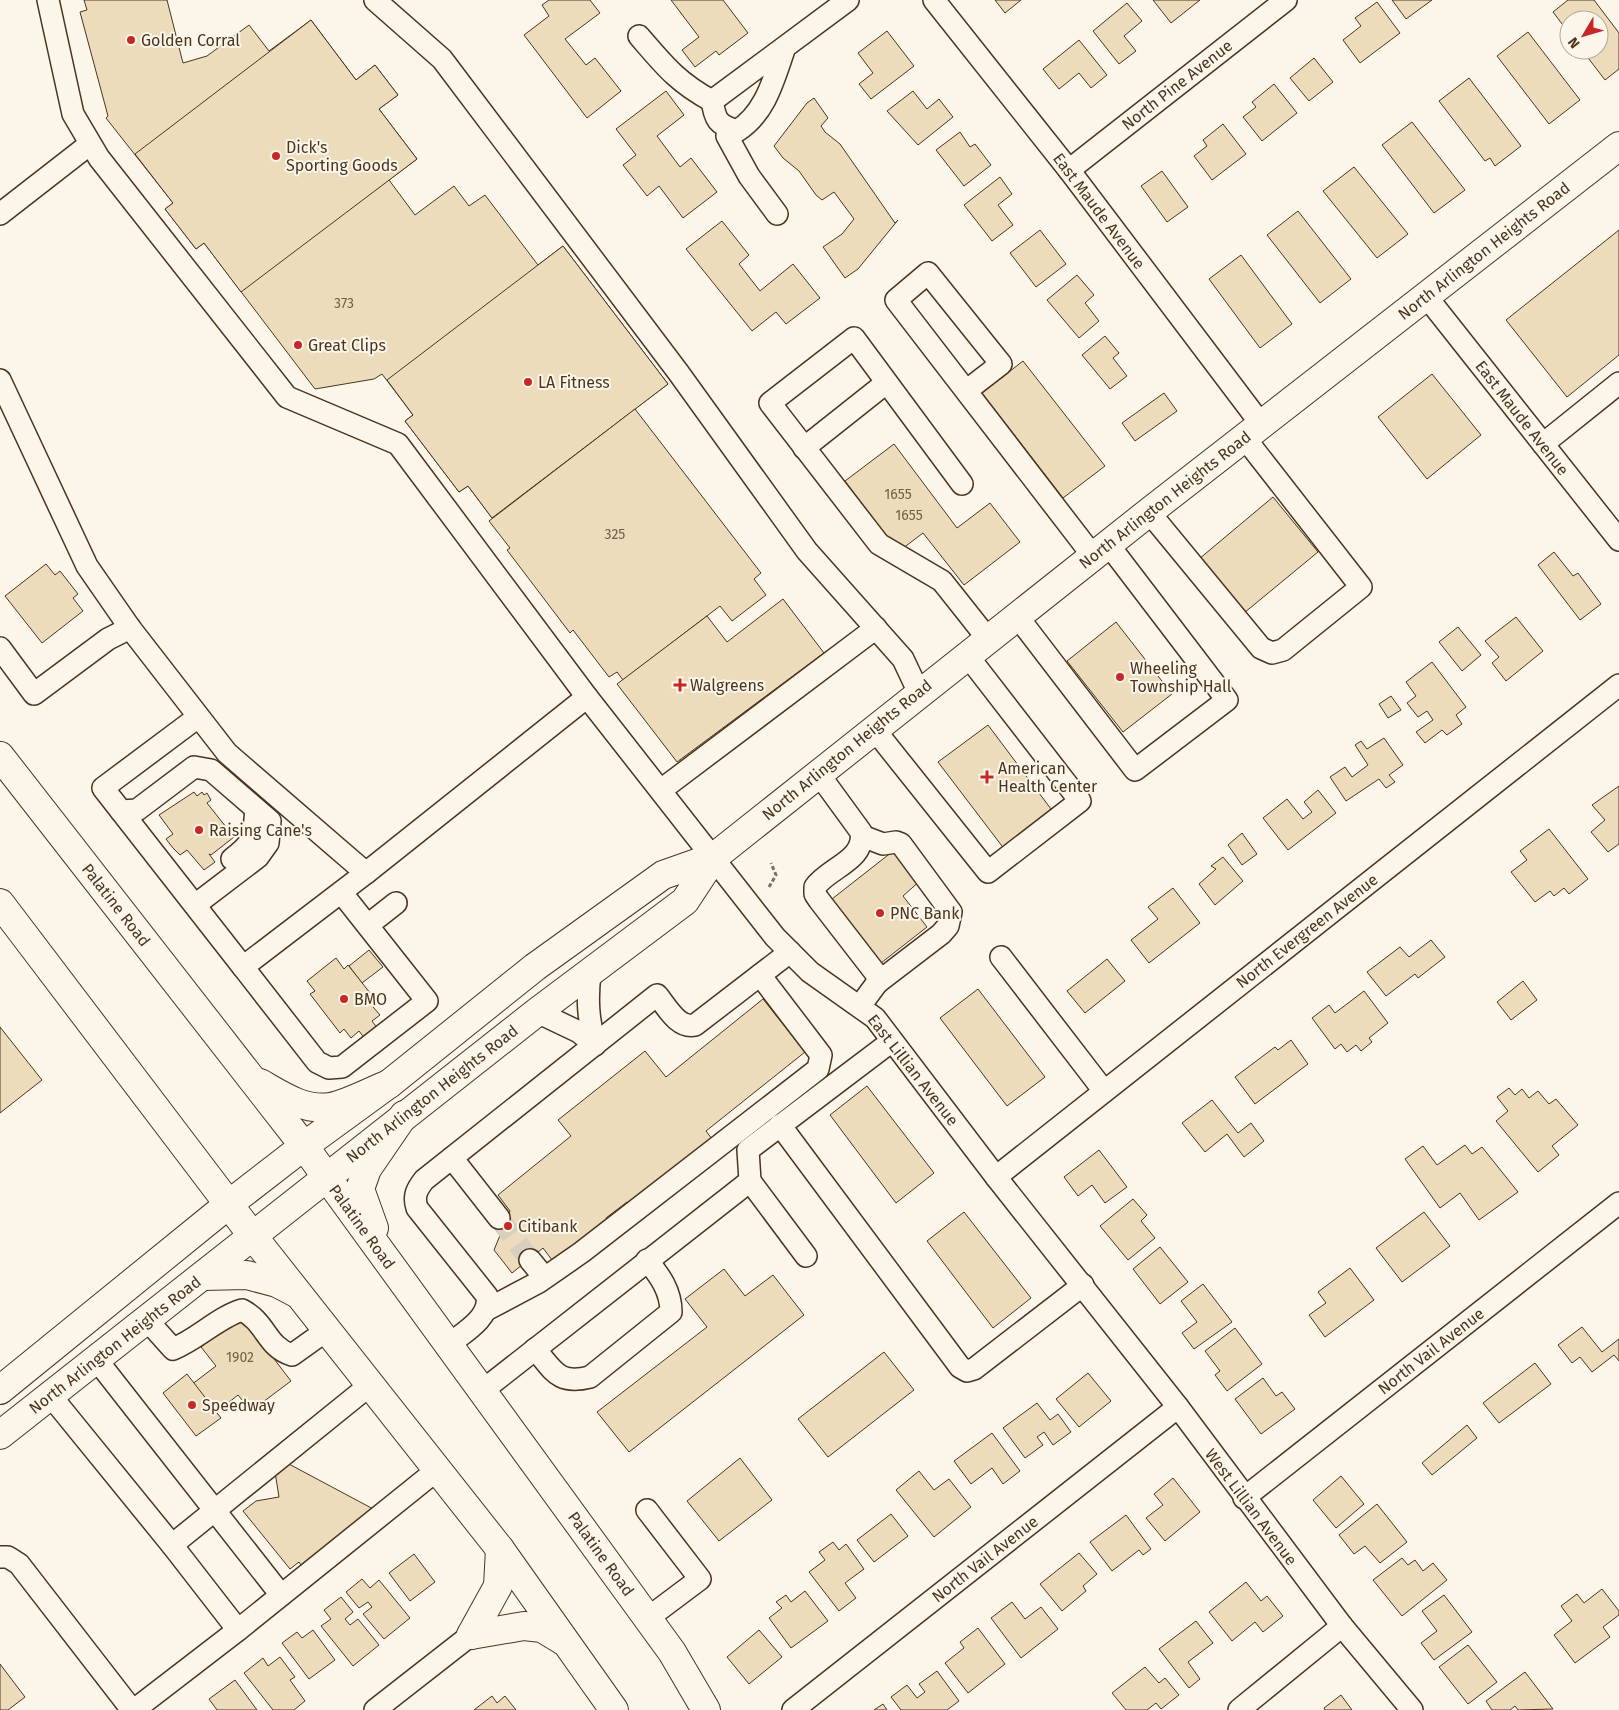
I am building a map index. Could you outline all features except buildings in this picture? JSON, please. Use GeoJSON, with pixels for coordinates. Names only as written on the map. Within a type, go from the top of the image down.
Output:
{"type":"FeatureCollection","features":[{"type":"Feature","properties":{"kind":"main road","name":"North Arlington Heights Road"},"geometry":{"type":"LineString","coordinates":[[0,1435],[404,1115],[685,901],[714,857],[1100,550],[1619,146]]}},
{"type":"Feature","properties":{"kind":"main road","name":"Palatine Road"},"geometry":{"type":"LineString","coordinates":[[0,756],[304,1146],[648,1618],[672,1652],[706,1710]]}},
{"type":"Feature","properties":{"kind":"main road","name":"North Arlington Heights Road"},"geometry":{"type":"LineString","coordinates":[[0,1390],[229,1204],[389,1084],[535,967],[663,875],[714,857]]}},
{"type":"Feature","properties":{"kind":"main road"},"geometry":{"type":"LineString","coordinates":[[4,916],[252,1235],[500,1549],[613,1709]]}},
{"type":"Feature","properties":{"kind":"main road"},"geometry":{"type":"LineString","coordinates":[[250,1078],[289,1100],[308,1106],[330,1107],[389,1084]]}},
{"type":"Feature","properties":{"kind":"main road"},"geometry":{"type":"LineString","coordinates":[[383,1256],[360,1189],[367,1169],[404,1115]]}},
{"type":"Feature","properties":{"kind":"main road"},"geometry":{"type":"LineString","coordinates":[[203,1276],[247,1275],[277,1283],[300,1296]]}},
{"type":"Feature","properties":{"kind":"main road"},"geometry":{"type":"LineString","coordinates":[[471,1634],[498,1586],[500,1549]]}},
{"type":"Feature","properties":{"kind":"main road"},"geometry":{"type":"LineString","coordinates":[[471,1634],[524,1626],[542,1628],[566,1643]]}},
{"type":"Feature","properties":{"kind":"main road"},"geometry":{"type":"LineString","coordinates":[[672,1652],[717,1710]]}},
{"type":"Feature","properties":{"kind":"street","name":"East Lillian Avenue"},"geometry":{"type":"LineString","coordinates":[[48,0],[73,114],[90,144],[99,158],[287,397],[398,444],[587,697],[775,937],[810,972],[875,1018],[996,1177],[1089,1292]]}},
{"type":"Feature","properties":{"kind":"street"},"geometry":{"type":"LineString","coordinates":[[375,0],[442,59],[678,372],[806,551],[903,659],[918,693]]}},
{"type":"Feature","properties":{"kind":"street"},"geometry":{"type":"LineString","coordinates":[[712,101],[848,0]]}},
{"type":"Feature","properties":{"kind":"street","name":"East Maude Avenue"},"geometry":{"type":"LineString","coordinates":[[934,0],[1069,170],[1253,431],[1304,513],[1361,587],[1283,650],[1272,653],[1266,651],[1149,512]]}},
{"type":"Feature","properties":{"kind":"street","name":"North Pine Avenue"},"geometry":{"type":"LineString","coordinates":[[1069,170],[1286,0]]}},
{"type":"Feature","properties":{"kind":"street"},"geometry":{"type":"LineString","coordinates":[[639,36],[670,72],[688,88],[712,101],[716,118],[723,126],[737,132],[749,124],[764,103],[785,47]]}},
{"type":"Feature","properties":{"kind":"street"},"geometry":{"type":"LineString","coordinates":[[729,129],[727,136],[749,176],[777,214]]}},
{"type":"Feature","properties":{"kind":"street"},"geometry":{"type":"LineString","coordinates":[[0,214],[90,144]]}},
{"type":"Feature","properties":{"kind":"street"},"geometry":{"type":"LineString","coordinates":[[966,391],[1001,364],[928,273],[896,300],[966,391],[1227,700],[1135,770],[1017,616]]}},
{"type":"Feature","properties":{"kind":"street","name":"East Maude Avenue"},"geometry":{"type":"LineString","coordinates":[[1426,296],[1619,540]]}},
{"type":"Feature","properties":{"kind":"street"},"geometry":{"type":"LineString","coordinates":[[874,729],[988,872],[1080,800],[977,647],[942,582],[878,544],[770,404],[854,338],[962,484]]}},
{"type":"Feature","properties":{"kind":"street"},"geometry":{"type":"LineString","coordinates":[[0,380],[87,566],[130,628],[227,753],[366,873]]}},
{"type":"Feature","properties":{"kind":"street"},"geometry":{"type":"LineString","coordinates":[[804,448],[886,383]]}},
{"type":"Feature","properties":{"kind":"street"},"geometry":{"type":"LineString","coordinates":[[1543,444],[1619,383]]}},
{"type":"Feature","properties":{"kind":"street"},"geometry":{"type":"LineString","coordinates":[[0,648],[34,694],[108,638],[130,628]]}},
{"type":"Feature","properties":{"kind":"street"},"geometry":{"type":"LineString","coordinates":[[661,790],[876,628]]}},
{"type":"Feature","properties":{"kind":"street","name":"North Evergreen Avenue"},"geometry":{"type":"LineString","coordinates":[[996,1177],[1619,685]]}},
{"type":"Feature","properties":{"kind":"street"},"geometry":{"type":"LineString","coordinates":[[244,967],[366,873],[587,697]]}},
{"type":"Feature","properties":{"kind":"street"},"geometry":{"type":"LineString","coordinates":[[198,717],[104,788],[316,1062],[329,1068],[342,1068],[427,1001],[341,892]]}},
{"type":"Feature","properties":{"kind":"street"},"geometry":{"type":"LineString","coordinates":[[122,811],[138,810],[194,768],[211,770],[270,821],[268,843],[260,867],[191,900]]}},
{"type":"Feature","properties":{"kind":"street"},"geometry":{"type":"LineString","coordinates":[[143,838],[147,820],[201,777],[202,770]]}},
{"type":"Feature","properties":{"kind":"street"},"geometry":{"type":"LineString","coordinates":[[818,773],[862,836],[883,844],[896,842],[900,844],[951,912],[948,926],[941,934],[877,983],[860,1006]]}},
{"type":"Feature","properties":{"kind":"street"},"geometry":{"type":"LineString","coordinates":[[191,900],[249,846],[252,840],[256,809]]}},
{"type":"Feature","properties":{"kind":"street"},"geometry":{"type":"LineString","coordinates":[[862,836],[858,852],[819,882],[815,887],[815,894],[878,975],[877,983]]}},
{"type":"Feature","properties":{"kind":"street"},"geometry":{"type":"LineString","coordinates":[[368,925],[396,903]]}},
{"type":"Feature","properties":{"kind":"street"},"geometry":{"type":"LineString","coordinates":[[488,1309],[487,1296],[417,1208],[414,1200],[424,1180],[658,995],[679,1022],[690,1027],[790,952]]}},
{"type":"Feature","properties":{"kind":"street"},"geometry":{"type":"LineString","coordinates":[[1001,957],[1104,1091]]}},
{"type":"Feature","properties":{"kind":"street"},"geometry":{"type":"LineString","coordinates":[[590,973],[587,1002],[588,1023],[595,1045]]}},
{"type":"Feature","properties":{"kind":"street"},"geometry":{"type":"LineString","coordinates":[[448,1345],[488,1309],[544,1277],[582,1252],[818,1069],[821,1055],[760,975]]}},
{"type":"Feature","properties":{"kind":"street"},"geometry":{"type":"LineString","coordinates":[[537,1012],[579,1032],[595,1045]]}},
{"type":"Feature","properties":{"kind":"street"},"geometry":{"type":"LineString","coordinates":[[806,1256],[750,1181],[748,1150],[892,1041]]}},
{"type":"Feature","properties":{"kind":"street"},"geometry":{"type":"LineString","coordinates":[[780,1125],[960,1367],[967,1372],[1089,1292]]}},
{"type":"Feature","properties":{"kind":"street"},"geometry":{"type":"LineString","coordinates":[[452,1158],[499,1218]]}},
{"type":"Feature","properties":{"kind":"street"},"geometry":{"type":"LineString","coordinates":[[482,1391],[750,1181]]}},
{"type":"Feature","properties":{"kind":"street","name":"North Vail Avenue"},"geometry":{"type":"LineString","coordinates":[[1244,1498],[1619,1204]]}},
{"type":"Feature","properties":{"kind":"street"},"geometry":{"type":"LineString","coordinates":[[530,1260],[544,1277]]}},
{"type":"Feature","properties":{"kind":"street"},"geometry":{"type":"LineString","coordinates":[[535,1349],[559,1376],[573,1381],[590,1377],[671,1312],[671,1299],[662,1279],[647,1260]]}},
{"type":"Feature","properties":{"kind":"street","name":"West Lillian Avenue"},"geometry":{"type":"LineString","coordinates":[[1089,1292],[1178,1407],[1244,1498],[1342,1626],[1412,1710]]}},
{"type":"Feature","properties":{"kind":"street"},"geometry":{"type":"LineString","coordinates":[[147,1320],[173,1349],[189,1343],[230,1314],[242,1310],[254,1316],[279,1351],[292,1355],[327,1330]]}},
{"type":"Feature","properties":{"kind":"street"},"geometry":{"type":"LineString","coordinates":[[96,1359],[281,1595]]}},
{"type":"Feature","properties":{"kind":"street"},"geometry":{"type":"LineString","coordinates":[[172,1545],[370,1384]]}},
{"type":"Feature","properties":{"kind":"street"},"geometry":{"type":"LineString","coordinates":[[50,1395],[172,1545],[238,1630]]}},
{"type":"Feature","properties":{"kind":"street","name":"North Vail Avenue"},"geometry":{"type":"LineString","coordinates":[[793,1710],[1178,1407]]}},
{"type":"Feature","properties":{"kind":"street"},"geometry":{"type":"LineString","coordinates":[[0,1557],[8,1557],[19,1564],[133,1710],[238,1630],[437,1470]]}},
{"type":"Feature","properties":{"kind":"street"},"geometry":{"type":"LineString","coordinates":[[647,1510],[700,1579],[648,1618]]}},
{"type":"Feature","properties":{"kind":"street"},"geometry":{"type":"LineString","coordinates":[[1239,1710],[1342,1626]]}},
{"type":"Feature","properties":{"kind":"street"},"geometry":{"type":"LineString","coordinates":[[375,1710],[471,1634]]}},
{"type":"Feature","properties":{"kind":"path"},"geometry":{"type":"LineString","coordinates":[[769,887],[776,875],[771,863]]}},
{"type":"Feature","properties":{"kind":"tunnel"},"geometry":{"type":"LineString","coordinates":[[499,1218],[530,1260]]}},
{"type":"Feature","properties":{"kind":"place","name":"Golden Corral"},"geometry":{"type":"Point","coordinates":[131,40]}},
{"type":"Feature","properties":{"kind":"place","name":"Dick's Sporting Goods"},"geometry":{"type":"Point","coordinates":[276,156]}},
{"type":"Feature","properties":{"kind":"place","name":"Great Clips"},"geometry":{"type":"Point","coordinates":[298,345]}},
{"type":"Feature","properties":{"kind":"place","name":"LA Fitness"},"geometry":{"type":"Point","coordinates":[528,382]}},
{"type":"Feature","properties":{"kind":"place","name":"Wheeling Township Hall"},"geometry":{"type":"Point","coordinates":[1120,677]}},
{"type":"Feature","properties":{"kind":"place","name":"Walgreens"},"geometry":{"type":"Point","coordinates":[680,685]}},
{"type":"Feature","properties":{"kind":"place","name":"American Health Center"},"geometry":{"type":"Point","coordinates":[987,777]}},
{"type":"Feature","properties":{"kind":"place","name":"Raising Cane's"},"geometry":{"type":"Point","coordinates":[199,830]}},
{"type":"Feature","properties":{"kind":"place","name":"PNC Bank"},"geometry":{"type":"Point","coordinates":[880,913]}},
{"type":"Feature","properties":{"kind":"place","name":"BMO"},"geometry":{"type":"Point","coordinates":[344,999]}},
{"type":"Feature","properties":{"kind":"place","name":"Citibank"},"geometry":{"type":"Point","coordinates":[508,1226]}},
{"type":"Feature","properties":{"kind":"place","name":"Speedway"},"geometry":{"type":"Point","coordinates":[192,1405]}}]}
